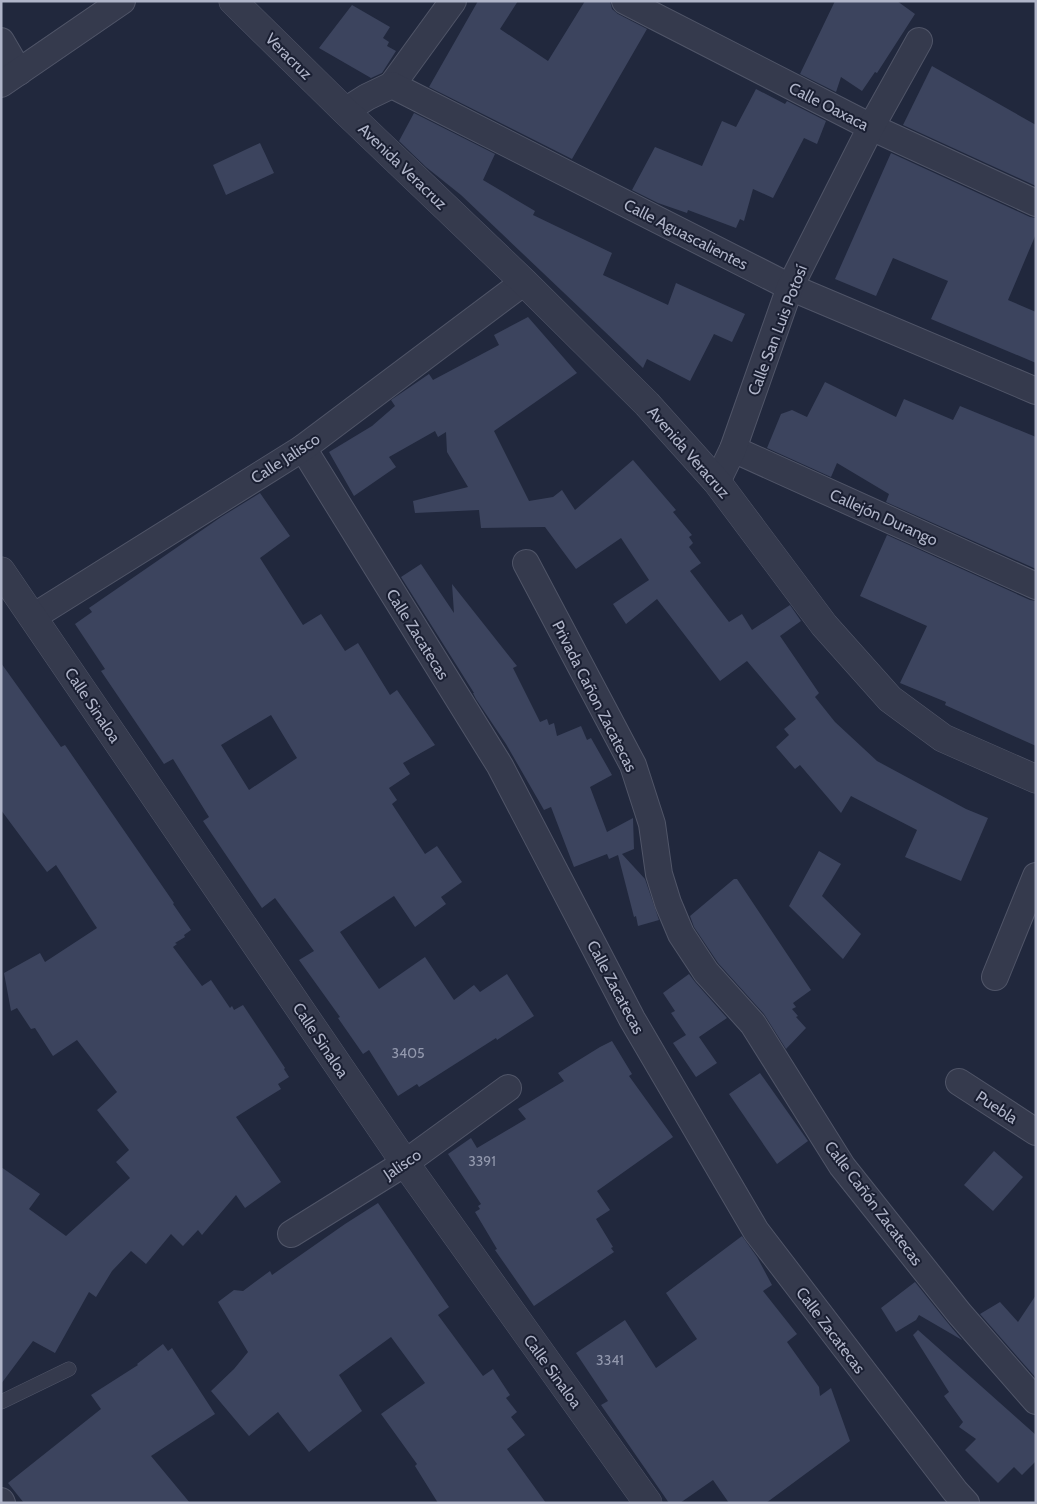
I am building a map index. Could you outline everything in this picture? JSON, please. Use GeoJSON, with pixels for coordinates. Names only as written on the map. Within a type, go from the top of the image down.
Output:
{"type":"FeatureCollection","features":[{"type":"Feature","properties":{"kind":"street"},"geometry":{"type":"LineString","coordinates":[[1,41],[10,78],[122,1]]}},
{"type":"Feature","properties":{"kind":"street","name":"Veracruz"},"geometry":{"type":"LineString","coordinates":[[234,1],[345,111]]}},
{"type":"Feature","properties":{"kind":"street"},"geometry":{"type":"LineString","coordinates":[[345,111],[367,97],[392,85],[453,1]]}},
{"type":"Feature","properties":{"kind":"street","name":"Calle Oaxaca"},"geometry":{"type":"LineString","coordinates":[[626,1],[871,127],[1036,203]]}},
{"type":"Feature","properties":{"kind":"street","name":"Calle San Luis Potosí"},"geometry":{"type":"LineString","coordinates":[[717,482],[733,449],[790,287],[871,127],[919,41]]}},
{"type":"Feature","properties":{"kind":"street","name":"Calle Aguascalientes"},"geometry":{"type":"LineString","coordinates":[[392,85],[790,287],[1036,391]]}},
{"type":"Feature","properties":{"kind":"street","name":"Avenida Veracruz"},"geometry":{"type":"LineString","coordinates":[[345,111],[524,282],[647,404],[717,482],[824,625],[890,698],[943,738],[1036,780]]}},
{"type":"Feature","properties":{"kind":"street","name":"Calle Jalisco"},"geometry":{"type":"LineString","coordinates":[[34,617],[303,448],[524,282]]}},
{"type":"Feature","properties":{"kind":"street","name":"Calle Zacatecas"},"geometry":{"type":"LineString","coordinates":[[303,448],[500,766],[632,1019],[756,1231],[966,1503]]}},
{"type":"Feature","properties":{"kind":"street","name":"Callejón Durango"},"geometry":{"type":"LineString","coordinates":[[733,449],[1036,586]]}},
{"type":"Feature","properties":{"kind":"street","name":"Privada Cañon Zacatecas"},"geometry":{"type":"LineString","coordinates":[[526,563],[633,765],[652,824],[659,874],[668,903],[680,934],[706,972]]}},
{"type":"Feature","properties":{"kind":"street","name":"Calle Sinaloa"},"geometry":{"type":"LineString","coordinates":[[1,571],[405,1164],[648,1503]]}},
{"type":"Feature","properties":{"kind":"street"},"geometry":{"type":"LineString","coordinates":[[995,977],[1036,876]]}},
{"type":"Feature","properties":{"kind":"street","name":"Calle Cañón Zacatecas"},"geometry":{"type":"LineString","coordinates":[[706,972],[753,1024],[842,1166],[960,1312],[1036,1401]]}},
{"type":"Feature","properties":{"kind":"street","name":"Puebla"},"geometry":{"type":"LineString","coordinates":[[958,1082],[1036,1132]]}},
{"type":"Feature","properties":{"kind":"street","name":"Jalisco"},"geometry":{"type":"LineString","coordinates":[[292,1234],[405,1164],[508,1088]]}},
{"type":"Feature","properties":{"kind":"lane"},"geometry":{"type":"LineString","coordinates":[[1,1402],[69,1369]]}},
{"type":"Feature","properties":{"kind":"building"},"geometry":{"type":"Polygon","coordinates":[[[478,1],[518,1],[500,29],[548,61],[585,1],[610,1],[612,9],[618,14],[647,29],[572,159],[429,87],[478,1]]]}},
{"type":"Feature","properties":{"kind":"building"},"geometry":{"type":"Polygon","coordinates":[[[835,1],[897,1],[915,14],[877,73],[875,72],[862,91],[841,77],[836,92],[800,74],[835,1]]]}},
{"type":"Feature","properties":{"kind":"building"},"geometry":{"type":"Polygon","coordinates":[[[352,5],[390,27],[383,38],[389,42],[387,46],[396,51],[382,73],[371,78],[319,48],[352,5]]]}},
{"type":"Feature","properties":{"kind":"building"},"geometry":{"type":"Polygon","coordinates":[[[932,66],[1036,125],[1036,186],[903,125],[932,66]]]}},
{"type":"Feature","properties":{"kind":"building"},"geometry":{"type":"Polygon","coordinates":[[[756,89],[785,104],[787,101],[826,121],[817,144],[804,138],[773,198],[753,189],[744,221],[740,219],[736,228],[688,210],[687,213],[658,203],[632,190],[655,147],[702,166],[722,121],[736,127],[756,89]]]}},
{"type":"Feature","properties":{"kind":"building"},"geometry":{"type":"Polygon","coordinates":[[[414,113],[495,154],[483,180],[535,211],[533,215],[612,253],[603,275],[668,305],[676,283],[745,314],[732,342],[714,334],[690,381],[647,359],[643,368],[461,195],[426,167],[399,141],[414,113]]]}},
{"type":"Feature","properties":{"kind":"building"},"geometry":{"type":"Polygon","coordinates":[[[260,143],[274,173],[226,195],[213,165],[260,143]]]}},
{"type":"Feature","properties":{"kind":"building"},"geometry":{"type":"Polygon","coordinates":[[[891,153],[1030,217],[1036,218],[1036,234],[1008,300],[1036,312],[1036,363],[931,319],[948,281],[893,258],[876,296],[835,279],[891,153]]]}},
{"type":"Feature","properties":{"kind":"building"},"geometry":{"type":"Polygon","coordinates":[[[528,317],[577,373],[494,431],[529,501],[553,497],[562,490],[575,510],[633,460],[676,510],[673,512],[692,535],[689,537],[693,543],[689,547],[701,563],[690,571],[729,622],[742,614],[752,630],[790,605],[801,621],[780,636],[819,693],[815,697],[835,722],[877,761],[966,809],[988,818],[961,881],[905,857],[917,830],[851,796],[841,813],[800,765],[795,769],[776,747],[789,735],[784,729],[796,719],[747,661],[720,681],[657,599],[626,624],[613,604],[649,580],[621,538],[576,569],[545,527],[481,528],[479,510],[415,513],[413,501],[468,487],[447,452],[446,432],[438,437],[435,431],[389,457],[396,467],[354,496],[329,452],[372,426],[395,406],[391,400],[429,374],[433,380],[499,345],[494,335],[528,317]]]}},
{"type":"Feature","properties":{"kind":"building"},"geometry":{"type":"Polygon","coordinates":[[[825,382],[896,417],[904,399],[953,420],[960,406],[1036,437],[1036,569],[886,502],[889,494],[837,463],[831,477],[767,448],[781,414],[792,410],[807,417],[825,382]]]}},
{"type":"Feature","properties":{"kind":"building"},"geometry":{"type":"Polygon","coordinates":[[[260,493],[290,536],[260,558],[303,625],[321,614],[345,651],[358,643],[390,695],[397,690],[435,745],[403,763],[410,774],[389,788],[397,800],[392,804],[425,854],[437,846],[462,882],[441,897],[446,904],[415,927],[394,896],[340,932],[379,989],[425,957],[454,1000],[474,985],[480,992],[507,974],[534,1016],[419,1087],[417,1084],[398,1096],[369,1050],[363,1054],[338,1018],[340,1017],[299,960],[314,951],[275,898],[262,908],[203,821],[209,817],[173,759],[164,764],[101,671],[105,669],[75,624],[92,612],[89,608],[221,517],[260,493]],[[271,715],[221,745],[249,790],[297,758],[271,715]]]}},
{"type":"Feature","properties":{"kind":"building"},"geometry":{"type":"Polygon","coordinates":[[[887,535],[1030,600],[1036,601],[1036,746],[945,705],[946,702],[900,683],[927,626],[860,596],[887,535]]]}},
{"type":"Feature","properties":{"kind":"building"},"geometry":{"type":"Polygon","coordinates":[[[421,564],[454,613],[452,584],[517,666],[513,668],[540,722],[547,719],[549,725],[554,723],[557,736],[581,726],[587,740],[591,738],[612,775],[590,787],[607,832],[633,818],[634,849],[622,854],[645,879],[659,920],[638,926],[618,855],[609,859],[607,854],[574,867],[551,807],[544,810],[506,744],[401,577],[421,564]]]}},
{"type":"Feature","properties":{"kind":"building"},"geometry":{"type":"Polygon","coordinates":[[[1,663],[61,747],[65,745],[191,930],[184,935],[185,937],[175,943],[177,944],[173,947],[202,986],[211,980],[230,1008],[232,1006],[234,1010],[243,1005],[289,1077],[278,1084],[281,1089],[236,1117],[281,1182],[245,1208],[236,1195],[202,1235],[198,1230],[183,1246],[171,1234],[146,1264],[131,1251],[112,1271],[96,1297],[89,1292],[55,1353],[33,1341],[1,1384],[1,1167],[40,1194],[29,1209],[66,1236],[130,1178],[116,1162],[129,1150],[97,1110],[117,1092],[77,1040],[53,1056],[35,1028],[31,1029],[17,1008],[11,1011],[4,973],[40,953],[45,962],[97,928],[56,865],[47,872],[1,810],[1,663]]]}},
{"type":"Feature","properties":{"kind":"building"},"geometry":{"type":"Polygon","coordinates":[[[819,851],[841,864],[822,896],[861,934],[843,959],[789,906],[819,851]]]}},
{"type":"Feature","properties":{"kind":"building"},"geometry":{"type":"Polygon","coordinates":[[[734,879],[737,879],[811,990],[793,1003],[796,1007],[792,1009],[798,1016],[796,1017],[806,1028],[786,1049],[764,1014],[718,963],[694,927],[690,916],[734,879]]]}},
{"type":"Feature","properties":{"kind":"building"},"geometry":{"type":"Polygon","coordinates":[[[689,974],[727,1018],[699,1037],[717,1063],[696,1077],[673,1043],[686,1035],[671,1013],[675,1011],[663,993],[689,974]]]}},
{"type":"Feature","properties":{"kind":"building"},"geometry":{"type":"Polygon","coordinates":[[[612,1041],[632,1074],[629,1076],[673,1137],[597,1191],[610,1210],[596,1219],[613,1247],[611,1248],[614,1252],[534,1306],[495,1250],[497,1249],[475,1212],[480,1209],[478,1206],[481,1204],[448,1154],[471,1138],[477,1148],[526,1119],[518,1109],[564,1081],[558,1073],[612,1041]]]}},
{"type":"Feature","properties":{"kind":"building"},"geometry":{"type":"Polygon","coordinates":[[[760,1073],[808,1141],[777,1164],[729,1094],[760,1073]]]}},
{"type":"Feature","properties":{"kind":"building"},"geometry":{"type":"Polygon","coordinates":[[[994,1151],[1023,1177],[993,1211],[964,1185],[994,1151]]]}},
{"type":"Feature","properties":{"kind":"building"},"geometry":{"type":"Polygon","coordinates":[[[378,1203],[449,1307],[438,1315],[483,1376],[493,1369],[510,1395],[506,1398],[517,1412],[511,1417],[525,1435],[507,1449],[546,1503],[438,1503],[415,1466],[417,1464],[381,1414],[425,1383],[391,1337],[339,1375],[362,1411],[309,1452],[278,1412],[249,1436],[211,1391],[234,1369],[248,1352],[218,1302],[234,1290],[243,1291],[270,1271],[272,1275],[378,1203]]]}},
{"type":"Feature","properties":{"kind":"building"},"geometry":{"type":"Polygon","coordinates":[[[742,1236],[757,1257],[772,1285],[763,1291],[797,1334],[787,1342],[819,1387],[820,1396],[831,1388],[850,1441],[766,1503],[729,1503],[713,1480],[680,1503],[669,1503],[601,1405],[608,1401],[576,1353],[625,1320],[656,1368],[697,1339],[666,1293],[742,1236]]]}},
{"type":"Feature","properties":{"kind":"building"},"geometry":{"type":"Polygon","coordinates":[[[915,1282],[962,1340],[919,1315],[916,1320],[896,1332],[881,1308],[915,1282]]]}},
{"type":"Feature","properties":{"kind":"building"},"geometry":{"type":"Polygon","coordinates":[[[1036,1295],[1036,1378],[980,1314],[1000,1302],[1018,1322],[1036,1295]]]}},
{"type":"Feature","properties":{"kind":"building"},"geometry":{"type":"Polygon","coordinates":[[[918,1330],[1036,1435],[1036,1461],[1022,1475],[1014,1467],[998,1483],[965,1450],[976,1439],[959,1427],[963,1422],[944,1396],[949,1392],[913,1335],[918,1330]]]}},
{"type":"Feature","properties":{"kind":"building"},"geometry":{"type":"Polygon","coordinates":[[[163,1344],[168,1351],[172,1348],[215,1414],[151,1456],[190,1503],[24,1503],[8,1483],[101,1409],[91,1395],[138,1365],[163,1344]]]}}]}
